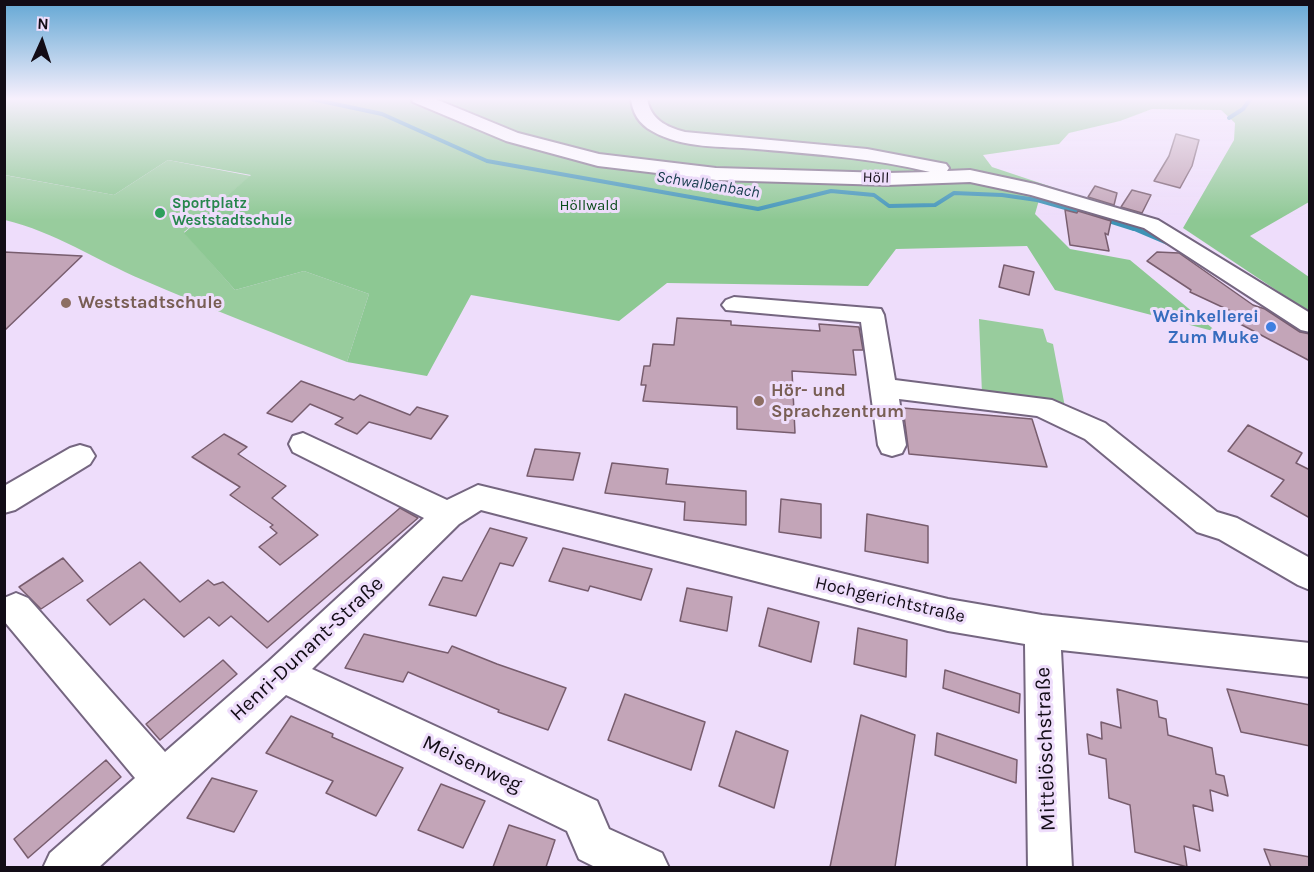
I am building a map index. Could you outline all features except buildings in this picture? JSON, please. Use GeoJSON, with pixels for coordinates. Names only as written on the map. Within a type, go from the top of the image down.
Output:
{"type":"FeatureCollection","features":[{"type":"Feature","properties":{"kind":"street","name":"Höll"},"geometry":{"type":"LineString","coordinates":[[518,139],[598,160],[716,174],[887,179],[970,176],[1035,190],[1151,224],[1310,324]]}},
{"type":"Feature","properties":{"kind":"street"},"geometry":{"type":"LineString","coordinates":[[708,139],[871,154],[913,161],[970,176]]}},
{"type":"Feature","properties":{"kind":"street"},"geometry":{"type":"LineString","coordinates":[[734,305],[872,315],[892,445]]}},
{"type":"Feature","properties":{"kind":"street"},"geometry":{"type":"LineString","coordinates":[[884,388],[1042,406],[1095,431],[1208,523],[1226,527],[1310,575]]}},
{"type":"Feature","properties":{"kind":"street"},"geometry":{"type":"LineString","coordinates":[[303,444],[463,506]]}},
{"type":"Feature","properties":{"kind":"street"},"geometry":{"type":"LineString","coordinates":[[4,501],[80,456]]}},
{"type":"Feature","properties":{"kind":"street","name":"Hochgerichtstraße"},"geometry":{"type":"LineString","coordinates":[[463,506],[948,615],[1042,632],[1310,660]]}},
{"type":"Feature","properties":{"kind":"street","name":"Henri-Dunant-Straße"},"geometry":{"type":"LineString","coordinates":[[65,867],[282,674],[463,506]]}},
{"type":"Feature","properties":{"kind":"street"},"geometry":{"type":"LineString","coordinates":[[16,609],[164,781]]}},
{"type":"Feature","properties":{"kind":"street","name":"Mittelöschstraße"},"geometry":{"type":"LineString","coordinates":[[1042,632],[1050,867]]}},
{"type":"Feature","properties":{"kind":"street","name":"Meisenweg"},"geometry":{"type":"LineString","coordinates":[[282,674],[582,816],[594,844],[647,867]]}},
{"type":"Feature","properties":{"kind":"green space","name":"Höllwald"},"geometry":{"type":"Polygon","coordinates":[[[5,139],[1064,139],[1059,144],[983,155],[992,167],[1058,189],[1039,200],[1035,214],[1070,249],[1130,260],[1217,332],[1055,290],[1027,246],[896,249],[868,286],[667,283],[619,321],[471,295],[427,376],[347,362],[369,294],[304,271],[235,290],[184,233],[251,175],[168,160],[114,195],[5,175],[5,139]]]}},
{"type":"Feature","properties":{"kind":"green space","name":"Höllwald"},"geometry":{"type":"Polygon","coordinates":[[[1309,139],[1309,202],[1250,236],[1309,277],[1309,312],[1183,228],[1234,140],[1309,139]]]}},
{"type":"Feature","properties":{"kind":"green space"},"geometry":{"type":"Polygon","coordinates":[[[168,160],[251,176],[184,232],[235,290],[304,271],[369,294],[347,362],[219,312],[143,280],[58,239],[5,220],[4,175],[114,195],[168,160]]]}},
{"type":"Feature","properties":{"kind":"green space"},"geometry":{"type":"Polygon","coordinates":[[[979,319],[1043,329],[1047,342],[1053,344],[1065,407],[982,394],[979,319]]]}},
{"type":"Feature","properties":{"kind":"waterway","name":"Schwalbenbach"},"geometry":{"type":"LineString","coordinates":[[437,139],[487,161],[758,209],[831,191],[874,195],[889,206],[935,205],[954,193],[1002,195],[1037,200],[1083,213]]}},
{"type":"Feature","properties":{"kind":"waterway","name":"Schwalbenbach"},"geometry":{"type":"LineString","coordinates":[[1093,216],[1134,229]]}},
{"type":"Feature","properties":{"kind":"waterway","name":"Schwalbenbach"},"geometry":{"type":"LineString","coordinates":[[1131,227],[1171,244]]}},
{"type":"Feature","properties":{"kind":"place","name":"Sportplatz Weststadtschule"},"geometry":{"type":"Point","coordinates":[160,213]}},
{"type":"Feature","properties":{"kind":"place","name":"Weststadtschule"},"geometry":{"type":"Point","coordinates":[66,303]}},
{"type":"Feature","properties":{"kind":"place","name":"Weinkellerei Zum Muke"},"geometry":{"type":"Point","coordinates":[1271,327]}},
{"type":"Feature","properties":{"kind":"place","name":"Hör- und Sprachzentrum"},"geometry":{"type":"Point","coordinates":[759,401]}}]}
